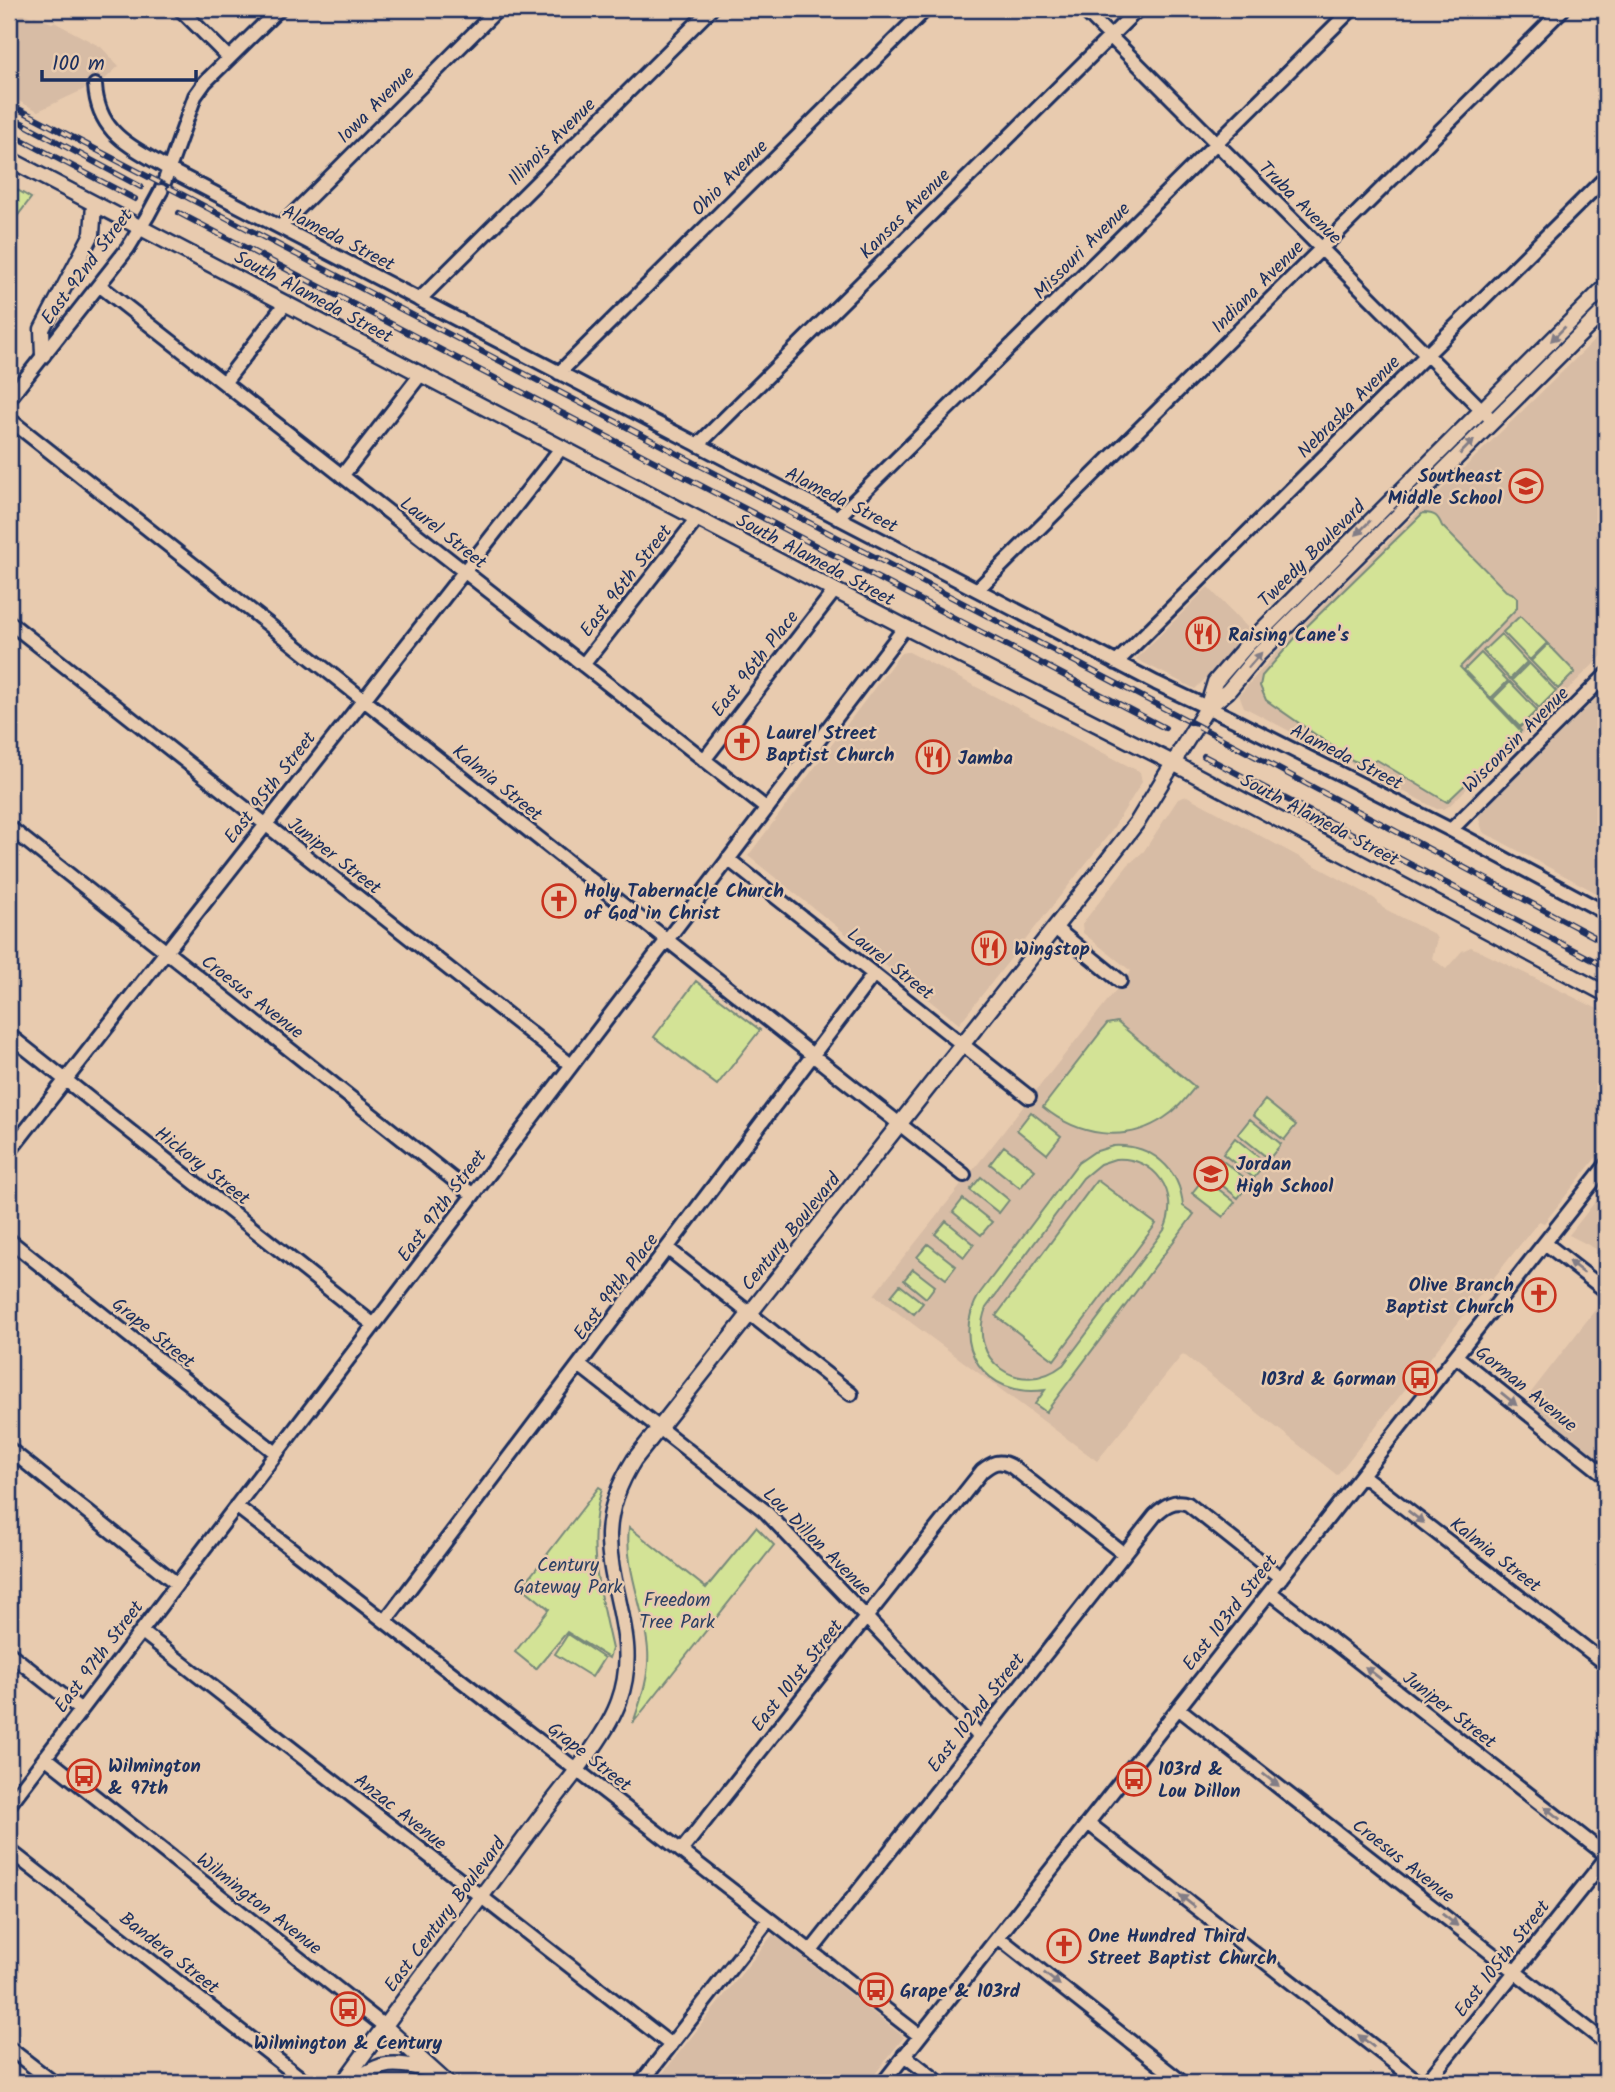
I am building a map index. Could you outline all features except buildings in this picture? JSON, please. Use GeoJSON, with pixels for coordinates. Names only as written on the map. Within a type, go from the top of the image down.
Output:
{"type":"FeatureCollection","features":[{"type":"Feature","properties":{"kind":"main road","name":"South Alameda Street"},"geometry":{"type":"LineString","coordinates":[[9,159],[905,627],[1176,758],[1606,993]]}},
{"type":"Feature","properties":{"kind":"main road"},"geometry":{"type":"LineString","coordinates":[[43,355],[42,329],[92,234],[94,204]]}},
{"type":"Feature","properties":{"kind":"main road","name":"Tweedy Boulevard"},"geometry":{"type":"LineString","coordinates":[[1176,758],[1207,708],[1215,682],[1247,645],[1606,286]]}},
{"type":"Feature","properties":{"kind":"main road","name":"Tweedy Boulevard"},"geometry":{"type":"LineString","coordinates":[[1207,708],[1228,691],[1258,655],[1606,309]]}},
{"type":"Feature","properties":{"kind":"main road","name":"Century Boulevard"},"geometry":{"type":"LineString","coordinates":[[576,1769],[611,1720],[623,1692],[627,1654],[626,1630],[609,1535],[612,1514],[624,1476],[658,1427],[964,1045],[1138,821],[1176,758]]}},
{"type":"Feature","properties":{"kind":"main road","name":"East Century Boulevard"},"geometry":{"type":"LineString","coordinates":[[344,2083],[383,2025],[576,1769]]}},
{"type":"Feature","properties":{"kind":"main road","name":"Wilmington Avenue"},"geometry":{"type":"LineString","coordinates":[[383,2025],[447,2083]]}},
{"type":"Feature","properties":{"kind":"main road"},"geometry":{"type":"LineString","coordinates":[[353,2083],[364,2074],[388,2063],[433,2071]]}},
{"type":"Feature","properties":{"kind":"street"},"geometry":{"type":"LineString","coordinates":[[180,9],[229,58]]}},
{"type":"Feature","properties":{"kind":"street","name":"East 92nd Street"},"geometry":{"type":"LineString","coordinates":[[9,399],[99,285],[148,215],[170,170],[195,96],[279,9]]}},
{"type":"Feature","properties":{"kind":"street","name":"Iowa Avenue"},"geometry":{"type":"LineString","coordinates":[[279,227],[498,9]]}},
{"type":"Feature","properties":{"kind":"street","name":"Illinois Avenue"},"geometry":{"type":"LineString","coordinates":[[419,300],[711,9]]}},
{"type":"Feature","properties":{"kind":"street","name":"Ohio Avenue"},"geometry":{"type":"LineString","coordinates":[[559,373],[926,9]]}},
{"type":"Feature","properties":{"kind":"street","name":"Truba Avenue"},"geometry":{"type":"LineString","coordinates":[[1083,9],[1493,421]]}},
{"type":"Feature","properties":{"kind":"street","name":"Kansas Avenue"},"geometry":{"type":"LineString","coordinates":[[698,445],[1138,9]]}},
{"type":"Feature","properties":{"kind":"street","name":"Missouri Avenue"},"geometry":{"type":"LineString","coordinates":[[837,518],[1352,9]]}},
{"type":"Feature","properties":{"kind":"street","name":"Indiana Avenue"},"geometry":{"type":"LineString","coordinates":[[977,590],[1563,9]]}},
{"type":"Feature","properties":{"kind":"street","name":"Alameda Street"},"geometry":{"type":"LineString","coordinates":[[94,85],[98,108],[108,128],[170,170],[1116,663],[1451,830],[1606,913]]}},
{"type":"Feature","properties":{"kind":"street","name":"Nebraska Avenue"},"geometry":{"type":"LineString","coordinates":[[1116,663],[1606,177]]}},
{"type":"Feature","properties":{"kind":"street","name":"Laurel Street"},"geometry":{"type":"LineString","coordinates":[[99,285],[766,809]]}},
{"type":"Feature","properties":{"kind":"street"},"geometry":{"type":"LineString","coordinates":[[224,383],[285,304]]}},
{"type":"Feature","properties":{"kind":"street"},"geometry":{"type":"LineString","coordinates":[[342,476],[421,374]]}},
{"type":"Feature","properties":{"kind":"street","name":"Kalmia Street"},"geometry":{"type":"LineString","coordinates":[[9,419],[964,1175]]}},
{"type":"Feature","properties":{"kind":"street","name":"East 95th Street"},"geometry":{"type":"LineString","coordinates":[[9,1153],[562,447]]}},
{"type":"Feature","properties":{"kind":"street","name":"East 96th Street"},"geometry":{"type":"LineString","coordinates":[[583,665],[698,519]]}},
{"type":"Feature","properties":{"kind":"street","name":"East 96th Place"},"geometry":{"type":"LineString","coordinates":[[704,760],[835,590]]}},
{"type":"Feature","properties":{"kind":"street","name":"Juniper Street"},"geometry":{"type":"LineString","coordinates":[[9,622],[571,1065]]}},
{"type":"Feature","properties":{"kind":"street","name":"East 97th Street"},"geometry":{"type":"LineString","coordinates":[[9,1805],[905,627]]}},
{"type":"Feature","properties":{"kind":"street","name":"Wisconsin Avenue"},"geometry":{"type":"LineString","coordinates":[[1451,830],[1606,675]]}},
{"type":"Feature","properties":{"kind":"street","name":"Croesus Avenue"},"geometry":{"type":"LineString","coordinates":[[9,827],[473,1195]]}},
{"type":"Feature","properties":{"kind":"street","name":"Laurel Street"},"geometry":{"type":"LineString","coordinates":[[728,859],[1029,1097]]}},
{"type":"Feature","properties":{"kind":"street"},"geometry":{"type":"LineString","coordinates":[[1055,928],[1120,981]]}},
{"type":"Feature","properties":{"kind":"street","name":"East 99th Place"},"geometry":{"type":"LineString","coordinates":[[386,1620],[874,974]]}},
{"type":"Feature","properties":{"kind":"street","name":"Hickory Street"},"geometry":{"type":"LineString","coordinates":[[9,1035],[374,1325]]}},
{"type":"Feature","properties":{"kind":"street","name":"East 103rd Street"},"geometry":{"type":"LineString","coordinates":[[883,2083],[1606,1165]]}},
{"type":"Feature","properties":{"kind":"street","name":"Grape Street"},"geometry":{"type":"LineString","coordinates":[[9,1240],[276,1453]]}},
{"type":"Feature","properties":{"kind":"street"},"geometry":{"type":"LineString","coordinates":[[1545,1242],[1606,1291]]}},
{"type":"Feature","properties":{"kind":"street"},"geometry":{"type":"LineString","coordinates":[[667,1248],[851,1394]]}},
{"type":"Feature","properties":{"kind":"street","name":"Gorman Avenue"},"geometry":{"type":"LineString","coordinates":[[1456,1356],[1606,1476]]}},
{"type":"Feature","properties":{"kind":"street","name":"Lou Dillon Avenue"},"geometry":{"type":"LineString","coordinates":[[579,1365],[764,1510],[979,1737]]}},
{"type":"Feature","properties":{"kind":"street"},"geometry":{"type":"LineString","coordinates":[[9,1449],[177,1584]]}},
{"type":"Feature","properties":{"kind":"street","name":"East 101st Street"},"geometry":{"type":"LineString","coordinates":[[681,1851],[982,1471],[998,1462],[1011,1466],[1124,1554]]}},
{"type":"Feature","properties":{"kind":"street","name":"Kalmia Street"},"geometry":{"type":"LineString","coordinates":[[1362,1475],[1606,1664]]}},
{"type":"Feature","properties":{"kind":"street","name":"East 102nd Street"},"geometry":{"type":"LineString","coordinates":[[811,1951],[1164,1507],[1175,1503],[1188,1504],[1281,1578]]}},
{"type":"Feature","properties":{"kind":"street","name":"Grape Street"},"geometry":{"type":"LineString","coordinates":[[236,1506],[920,2036]]}},
{"type":"Feature","properties":{"kind":"street","name":"Juniper Street"},"geometry":{"type":"LineString","coordinates":[[1270,1592],[1606,1856]]}},
{"type":"Feature","properties":{"kind":"street","name":"Anzac Avenue"},"geometry":{"type":"LineString","coordinates":[[141,1631],[671,2045]]}},
{"type":"Feature","properties":{"kind":"street"},"geometry":{"type":"LineString","coordinates":[[9,1653],[81,1710]]}},
{"type":"Feature","properties":{"kind":"street","name":"Croesus Avenue"},"geometry":{"type":"LineString","coordinates":[[1178,1708],[1606,2043]]}},
{"type":"Feature","properties":{"kind":"street","name":"Wilmington Avenue"},"geometry":{"type":"LineString","coordinates":[[45,1757],[383,2025]]}},
{"type":"Feature","properties":{"kind":"street"},"geometry":{"type":"LineString","coordinates":[[1088,1823],[1420,2083]]}},
{"type":"Feature","properties":{"kind":"street","name":"Bandera Street"},"geometry":{"type":"LineString","coordinates":[[9,1850],[307,2083]]}},
{"type":"Feature","properties":{"kind":"street","name":"East 105th Street"},"geometry":{"type":"LineString","coordinates":[[1426,2083],[1606,1856]]}},
{"type":"Feature","properties":{"kind":"street"},"geometry":{"type":"LineString","coordinates":[[641,2083],[769,1919]]}},
{"type":"Feature","properties":{"kind":"street"},"geometry":{"type":"LineString","coordinates":[[998,1937],[1183,2083]]}},
{"type":"Feature","properties":{"kind":"street"},"geometry":{"type":"LineString","coordinates":[[9,2048],[54,2083]]}},
{"type":"Feature","properties":{"kind":"street"},"geometry":{"type":"LineString","coordinates":[[904,2055],[940,2083]]}},
{"type":"Feature","properties":{"kind":"shaded area"},"geometry":{"type":"Polygon","coordinates":[[[9,9],[54,22],[101,47],[119,66],[104,80],[38,111],[9,96],[9,9]]]}},
{"type":"Feature","properties":{"kind":"shaded area","name":"Southeast Middle School"},"geometry":{"type":"Polygon","coordinates":[[[1606,329],[1606,652],[1443,809],[1437,809],[1244,707],[1239,695],[1286,642],[1606,329]]]}},
{"type":"Feature","properties":{"kind":"shaded area","name":"Raising Cane's"},"geometry":{"type":"Polygon","coordinates":[[[1208,587],[1249,629],[1195,689],[1136,659],[1208,587]]]}},
{"type":"Feature","properties":{"kind":"shaded area"},"geometry":{"type":"Polygon","coordinates":[[[905,652],[1140,772],[1142,782],[1110,833],[959,1024],[748,856],[900,654],[905,652]]]}},
{"type":"Feature","properties":{"kind":"shaded area"},"geometry":{"type":"Polygon","coordinates":[[[1606,689],[1606,898],[1483,832],[1479,819],[1480,813],[1606,689]]]}},
{"type":"Feature","properties":{"kind":"shaded area","name":"Jordan High School"},"geometry":{"type":"Polygon","coordinates":[[[1187,796],[1362,891],[1383,908],[1434,934],[1437,939],[1432,958],[1446,969],[1462,951],[1471,947],[1606,1013],[1606,1145],[1544,1223],[1539,1221],[1337,1475],[1183,1354],[1097,1461],[874,1295],[1131,971],[1083,933],[1082,924],[1128,865],[1144,851],[1178,799],[1187,796]]]}},
{"type":"Feature","properties":{"kind":"shaded area"},"geometry":{"type":"Polygon","coordinates":[[[1606,1188],[1606,1254],[1569,1235],[1606,1188]]]}},
{"type":"Feature","properties":{"kind":"shaded area"},"geometry":{"type":"Polygon","coordinates":[[[1606,1296],[1606,1470],[1522,1404],[1606,1296]]]}},
{"type":"Feature","properties":{"kind":"shaded area"},"geometry":{"type":"Polygon","coordinates":[[[773,1934],[904,2037],[868,2083],[655,2083],[773,1934]]]}},
{"type":"Feature","properties":{"kind":"green space"},"geometry":{"type":"Polygon","coordinates":[[[9,185],[31,198],[9,227],[9,185]]]}},
{"type":"Feature","properties":{"kind":"green space"},"geometry":{"type":"Polygon","coordinates":[[[1423,513],[1436,516],[1442,526],[1506,591],[1517,598],[1517,608],[1460,667],[1521,731],[1447,802],[1377,760],[1365,765],[1352,760],[1266,700],[1260,686],[1262,676],[1296,637],[1423,513]]]}},
{"type":"Feature","properties":{"kind":"green space"},"geometry":{"type":"Polygon","coordinates":[[[1520,616],[1547,643],[1530,660],[1503,632],[1520,616]]]}},
{"type":"Feature","properties":{"kind":"green space"},"geometry":{"type":"Polygon","coordinates":[[[1501,634],[1527,662],[1510,679],[1483,651],[1501,634]]]}},
{"type":"Feature","properties":{"kind":"green space"},"geometry":{"type":"Polygon","coordinates":[[[1548,644],[1575,672],[1558,689],[1531,661],[1548,644]]]}},
{"type":"Feature","properties":{"kind":"green space"},"geometry":{"type":"Polygon","coordinates":[[[1481,653],[1508,681],[1491,698],[1464,670],[1481,653]]]}},
{"type":"Feature","properties":{"kind":"green space"},"geometry":{"type":"Polygon","coordinates":[[[1529,663],[1556,691],[1539,708],[1512,680],[1529,663]]]}},
{"type":"Feature","properties":{"kind":"green space"},"geometry":{"type":"Polygon","coordinates":[[[1510,682],[1537,710],[1520,727],[1493,699],[1510,682]]]}},
{"type":"Feature","properties":{"kind":"green space"},"geometry":{"type":"Polygon","coordinates":[[[696,981],[760,1030],[717,1085],[654,1037],[696,981]]]}},
{"type":"Feature","properties":{"kind":"green space"},"geometry":{"type":"Polygon","coordinates":[[[1117,1022],[1195,1087],[1169,1115],[1134,1131],[1102,1133],[1071,1125],[1043,1107],[1107,1024],[1117,1022]]]}},
{"type":"Feature","properties":{"kind":"green space"},"geometry":{"type":"Polygon","coordinates":[[[1265,1100],[1296,1125],[1284,1140],[1253,1115],[1265,1100]]]}},
{"type":"Feature","properties":{"kind":"green space"},"geometry":{"type":"Polygon","coordinates":[[[1031,1112],[1061,1136],[1047,1154],[1017,1130],[1031,1112]]]}},
{"type":"Feature","properties":{"kind":"green space"},"geometry":{"type":"Polygon","coordinates":[[[1250,1119],[1281,1144],[1269,1159],[1238,1134],[1250,1119]]]}},
{"type":"Feature","properties":{"kind":"green space"},"geometry":{"type":"Polygon","coordinates":[[[1235,1138],[1266,1163],[1254,1178],[1223,1154],[1235,1138]]]}},
{"type":"Feature","properties":{"kind":"green space"},"geometry":{"type":"Polygon","coordinates":[[[1004,1146],[1035,1170],[1020,1188],[990,1164],[1004,1146]]]}},
{"type":"Feature","properties":{"kind":"green space"},"geometry":{"type":"Polygon","coordinates":[[[1113,1146],[1127,1146],[1151,1154],[1170,1170],[1181,1192],[1183,1206],[1194,1214],[1046,1412],[1035,1404],[1045,1390],[1024,1391],[1005,1386],[990,1377],[978,1364],[971,1349],[968,1331],[971,1312],[980,1293],[1078,1163],[1094,1152],[1113,1146]],[[1115,1159],[1100,1164],[1083,1178],[986,1308],[982,1327],[984,1344],[990,1358],[1001,1369],[1014,1376],[1030,1378],[1047,1374],[1063,1365],[1164,1230],[1169,1203],[1167,1190],[1153,1170],[1129,1160],[1115,1159]]]}},
{"type":"Feature","properties":{"kind":"green space"},"geometry":{"type":"Polygon","coordinates":[[[1219,1158],[1250,1182],[1238,1198],[1207,1173],[1219,1158]]]}},
{"type":"Feature","properties":{"kind":"green space"},"geometry":{"type":"Polygon","coordinates":[[[981,1177],[1009,1200],[999,1213],[970,1190],[981,1177]]]}},
{"type":"Feature","properties":{"kind":"green space"},"geometry":{"type":"Polygon","coordinates":[[[1204,1178],[1235,1202],[1223,1217],[1192,1193],[1204,1178]]]}},
{"type":"Feature","properties":{"kind":"green space"},"geometry":{"type":"Polygon","coordinates":[[[1097,1180],[1156,1224],[1054,1360],[996,1316],[1097,1180]]]}},
{"type":"Feature","properties":{"kind":"green space"},"geometry":{"type":"Polygon","coordinates":[[[963,1199],[992,1222],[981,1235],[953,1212],[963,1199]]]}},
{"type":"Feature","properties":{"kind":"green space"},"geometry":{"type":"Polygon","coordinates":[[[946,1221],[974,1244],[964,1257],[935,1234],[946,1221]]]}},
{"type":"Feature","properties":{"kind":"green space"},"geometry":{"type":"Polygon","coordinates":[[[928,1244],[956,1266],[946,1279],[917,1257],[928,1244]]]}},
{"type":"Feature","properties":{"kind":"green space"},"geometry":{"type":"Polygon","coordinates":[[[913,1269],[935,1286],[926,1298],[904,1280],[913,1269]]]}},
{"type":"Feature","properties":{"kind":"green space"},"geometry":{"type":"Polygon","coordinates":[[[900,1285],[923,1303],[914,1314],[891,1296],[900,1285]]]}},
{"type":"Feature","properties":{"kind":"green space","name":"Century Gateway Park"},"geometry":{"type":"Polygon","coordinates":[[[599,1487],[602,1489],[595,1529],[596,1569],[612,1649],[609,1658],[567,1632],[536,1669],[515,1652],[549,1609],[522,1587],[599,1487]]]}},
{"type":"Feature","properties":{"kind":"green space","name":"Freedom Tree Park"},"geometry":{"type":"Polygon","coordinates":[[[629,1527],[706,1588],[756,1527],[774,1545],[633,1723],[648,1669],[648,1650],[629,1558],[629,1527]]]}},
{"type":"Feature","properties":{"kind":"green space"},"geometry":{"type":"Polygon","coordinates":[[[568,1634],[604,1658],[592,1677],[555,1654],[568,1634]]]}},
{"type":"Feature","properties":{"kind":"railway"},"geometry":{"type":"LineString","coordinates":[[9,104],[1196,725],[1606,943]]}},
{"type":"Feature","properties":{"kind":"railway"},"geometry":{"type":"LineString","coordinates":[[9,116],[141,187]]}},
{"type":"Feature","properties":{"kind":"railway"},"geometry":{"type":"LineString","coordinates":[[9,133],[135,199]]}},
{"type":"Feature","properties":{"kind":"railway"},"geometry":{"type":"LineString","coordinates":[[179,213],[1165,728]]}},
{"type":"Feature","properties":{"kind":"railway"},"geometry":{"type":"LineString","coordinates":[[1204,756],[1606,967]]}},
{"type":"Feature","properties":{"kind":"place","name":"Southeast Middle School"},"geometry":{"type":"Point","coordinates":[1526,486]}},
{"type":"Feature","properties":{"kind":"place","name":"Raising Cane's"},"geometry":{"type":"Point","coordinates":[1203,634]}},
{"type":"Feature","properties":{"kind":"place","name":"Laurel Street Baptist Church"},"geometry":{"type":"Point","coordinates":[742,743]}},
{"type":"Feature","properties":{"kind":"place","name":"Jamba"},"geometry":{"type":"Point","coordinates":[933,757]}},
{"type":"Feature","properties":{"kind":"place","name":"Holy Tabernacle Church of God in Christ"},"geometry":{"type":"Point","coordinates":[559,901]}},
{"type":"Feature","properties":{"kind":"place","name":"Wingstop"},"geometry":{"type":"Point","coordinates":[989,948]}},
{"type":"Feature","properties":{"kind":"place","name":"Jordan High School"},"geometry":{"type":"Point","coordinates":[1211,1174]}},
{"type":"Feature","properties":{"kind":"place","name":"Olive Branch Baptist Church"},"geometry":{"type":"Point","coordinates":[1539,1295]}},
{"type":"Feature","properties":{"kind":"place","name":"103rd & Gorman"},"geometry":{"type":"Point","coordinates":[1420,1378]}},
{"type":"Feature","properties":{"kind":"place","name":"Wilmington & 97th"},"geometry":{"type":"Point","coordinates":[84,1776]}},
{"type":"Feature","properties":{"kind":"place","name":"103rd & Lou Dillon"},"geometry":{"type":"Point","coordinates":[1134,1779]}},
{"type":"Feature","properties":{"kind":"place","name":"One Hundred Third Street Baptist Church"},"geometry":{"type":"Point","coordinates":[1064,1946]}},
{"type":"Feature","properties":{"kind":"place","name":"Grape & 103rd"},"geometry":{"type":"Point","coordinates":[876,1990]}},
{"type":"Feature","properties":{"kind":"place","name":"Wilmington & Century"},"geometry":{"type":"Point","coordinates":[348,2009]}}]}
